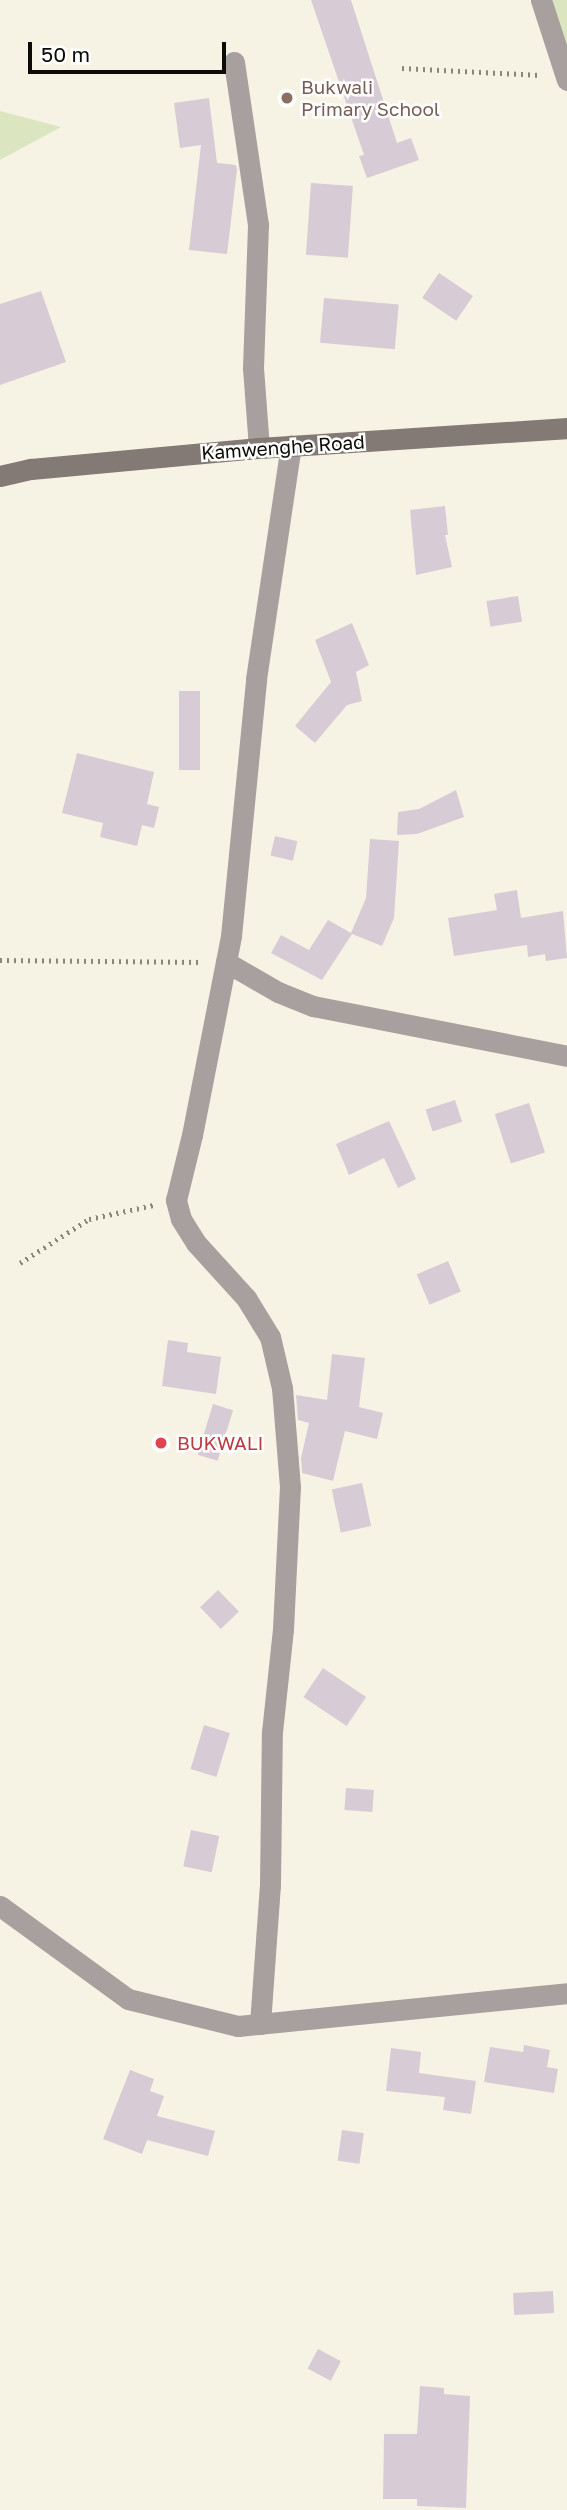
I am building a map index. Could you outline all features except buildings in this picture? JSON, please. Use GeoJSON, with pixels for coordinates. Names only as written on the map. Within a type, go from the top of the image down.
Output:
{"type":"FeatureCollection","features":[{"type":"Feature","properties":{"kind":"main road","name":"Kamwenghe Road"},"geometry":{"type":"LineString","coordinates":[[0,476],[31,469],[259,448],[567,428]]}},
{"type":"Feature","properties":{"kind":"street"},"geometry":{"type":"LineString","coordinates":[[541,0],[566,78]]}},
{"type":"Feature","properties":{"kind":"street"},"geometry":{"type":"LineString","coordinates":[[234,62],[258,225],[253,368],[259,448]]}},
{"type":"Feature","properties":{"kind":"street"},"geometry":{"type":"LineString","coordinates":[[260,2024],[270,1885],[272,1732],[283,1629],[290,1487],[282,1388],[271,1337],[246,1298],[196,1243],[181,1219],[176,1200],[192,1135],[231,936],[256,679],[291,446]]}},
{"type":"Feature","properties":{"kind":"street"},"geometry":{"type":"LineString","coordinates":[[226,962],[278,992],[313,1006],[567,1055]]}},
{"type":"Feature","properties":{"kind":"street"},"geometry":{"type":"LineString","coordinates":[[0,1906],[128,1999],[238,2026],[567,1993]]}},
{"type":"Feature","properties":{"kind":"path"},"geometry":{"type":"LineString","coordinates":[[401,68],[566,78]]}},
{"type":"Feature","properties":{"kind":"path"},"geometry":{"type":"LineString","coordinates":[[0,960],[226,962]]}},
{"type":"Feature","properties":{"kind":"path"},"geometry":{"type":"LineString","coordinates":[[20,1264],[89,1219],[176,1200]]}},
{"type":"Feature","properties":{"kind":"green space"},"geometry":{"type":"Polygon","coordinates":[[[531,0],[567,0],[567,75],[557,80],[531,0]]]}},
{"type":"Feature","properties":{"kind":"green space"},"geometry":{"type":"Polygon","coordinates":[[[0,111],[61,127],[0,160],[0,111]]]}},
{"type":"Feature","properties":{"kind":"place","name":"Bukwali Primary School"},"geometry":{"type":"Point","coordinates":[287,98]}},
{"type":"Feature","properties":{"kind":"place","name":"BUKWALI"},"geometry":{"type":"Point","coordinates":[161,1443]}}]}
